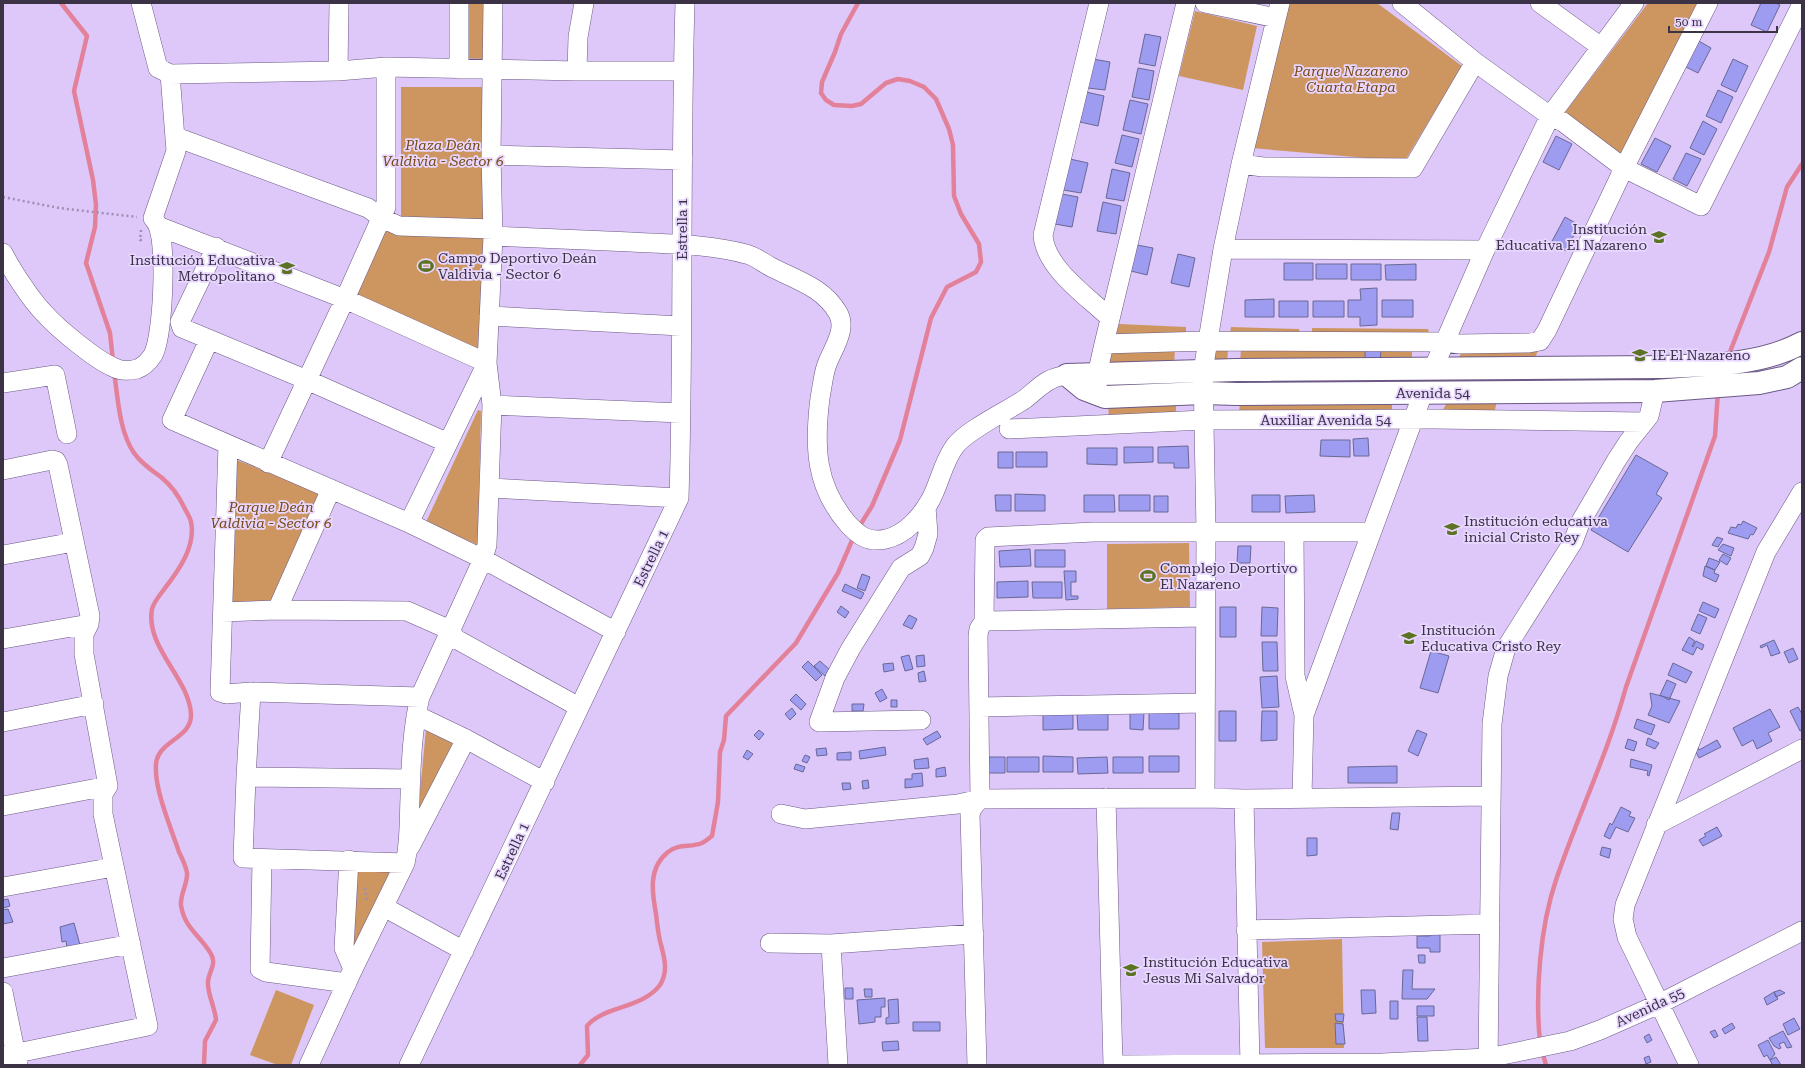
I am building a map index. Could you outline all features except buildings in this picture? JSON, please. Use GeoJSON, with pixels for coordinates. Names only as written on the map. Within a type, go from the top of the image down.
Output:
{"type":"FeatureCollection","features":[{"type":"Feature","properties":{"kind":"main road","name":"Avenida 54"},"geometry":{"type":"LineString","coordinates":[[1802,344],[1772,356],[1750,361],[1719,364],[1659,367],[1203,371],[1097,385],[1105,397],[1203,393],[1655,391],[1759,383],[1787,377],[1802,368]]}},
{"type":"Feature","properties":{"kind":"main road"},"geometry":{"type":"LineString","coordinates":[[1067,375],[1097,385]]}},
{"type":"Feature","properties":{"kind":"street"},"geometry":{"type":"LineString","coordinates":[[141,3],[158,68],[170,74],[338,71],[386,67],[577,72],[683,71]]}},
{"type":"Feature","properties":{"kind":"street"},"geometry":{"type":"LineString","coordinates":[[338,71],[339,3]]}},
{"type":"Feature","properties":{"kind":"street"},"geometry":{"type":"LineString","coordinates":[[459,3],[459,69]]}},
{"type":"Feature","properties":{"kind":"street"},"geometry":{"type":"LineString","coordinates":[[407,856],[410,780],[418,706],[450,630],[483,559],[487,545],[492,405],[487,363],[493,232],[493,3]]}},
{"type":"Feature","properties":{"kind":"street"},"geometry":{"type":"LineString","coordinates":[[577,72],[578,37],[584,3]]}},
{"type":"Feature","properties":{"kind":"street","name":"Estrella 1"},"geometry":{"type":"LineString","coordinates":[[409,1065],[679,498],[685,3]]}},
{"type":"Feature","properties":{"kind":"street"},"geometry":{"type":"LineString","coordinates":[[1099,3],[1043,235],[1046,251],[1056,267],[1110,318]]}},
{"type":"Feature","properties":{"kind":"street"},"geometry":{"type":"LineString","coordinates":[[1097,385],[1110,318],[1186,3]]}},
{"type":"Feature","properties":{"kind":"street"},"geometry":{"type":"LineString","coordinates":[[1205,3],[1278,10],[1241,164],[1223,249],[1206,341],[1203,371],[1206,531],[1204,617],[1205,798]]}},
{"type":"Feature","properties":{"kind":"street"},"geometry":{"type":"LineString","coordinates":[[1402,3],[1475,62],[1550,116],[1563,122],[1624,168],[1701,206],[1802,4]]}},
{"type":"Feature","properties":{"kind":"street"},"geometry":{"type":"LineString","coordinates":[[1540,3],[1601,48]]}},
{"type":"Feature","properties":{"kind":"street"},"geometry":{"type":"LineString","coordinates":[[1433,370],[1485,250],[1550,116],[1634,3]]}},
{"type":"Feature","properties":{"kind":"street"},"geometry":{"type":"LineString","coordinates":[[1104,344],[1206,341],[1444,342],[1460,344],[1529,343],[1540,341],[1547,330],[1624,168],[1708,3]]}},
{"type":"Feature","properties":{"kind":"street"},"geometry":{"type":"LineString","coordinates":[[1241,164],[1262,167],[1414,168],[1475,62]]}},
{"type":"Feature","properties":{"kind":"street"},"geometry":{"type":"LineString","coordinates":[[268,463],[346,299],[386,207],[386,67]]}},
{"type":"Feature","properties":{"kind":"street"},"geometry":{"type":"LineString","coordinates":[[150,222],[153,218],[176,151],[170,74]]}},
{"type":"Feature","properties":{"kind":"street"},"geometry":{"type":"LineString","coordinates":[[176,137],[368,208],[382,218],[399,226],[682,244],[749,254],[773,268],[808,284],[828,300],[838,313],[841,321],[839,336],[826,367],[818,425],[819,467],[827,494],[838,511],[855,533],[869,540],[889,539],[900,534],[911,525],[932,498],[949,456],[956,444],[968,434],[1013,407],[1049,380],[1067,375]]}},
{"type":"Feature","properties":{"kind":"street"},"geometry":{"type":"LineString","coordinates":[[492,155],[683,160]]}},
{"type":"Feature","properties":{"kind":"street"},"geometry":{"type":"LineString","coordinates":[[150,222],[346,299],[487,363]]}},
{"type":"Feature","properties":{"kind":"street"},"geometry":{"type":"LineString","coordinates":[[3,254],[34,302],[44,314],[114,368],[129,371],[138,369],[150,360],[158,336],[163,280],[162,247],[150,222]]}},
{"type":"Feature","properties":{"kind":"street"},"geometry":{"type":"LineString","coordinates":[[216,247],[180,322],[182,328],[307,380],[448,443]]}},
{"type":"Feature","properties":{"kind":"street"},"geometry":{"type":"LineString","coordinates":[[1223,249],[1485,250]]}},
{"type":"Feature","properties":{"kind":"street"},"geometry":{"type":"LineString","coordinates":[[489,316],[681,326]]}},
{"type":"Feature","properties":{"kind":"street"},"geometry":{"type":"LineString","coordinates":[[210,340],[172,420],[409,523],[483,559],[616,632]]}},
{"type":"Feature","properties":{"kind":"street"},"geometry":{"type":"LineString","coordinates":[[409,523],[487,363]]}},
{"type":"Feature","properties":{"kind":"street"},"geometry":{"type":"LineString","coordinates":[[3,383],[55,375],[67,434]]}},
{"type":"Feature","properties":{"kind":"street"},"geometry":{"type":"LineString","coordinates":[[1488,1062],[1490,796],[1492,724],[1498,676],[1506,648],[1573,542],[1580,523],[1616,461],[1649,416],[1655,391]]}},
{"type":"Feature","properties":{"kind":"street"},"geometry":{"type":"LineString","coordinates":[[1304,715],[1423,393]]}},
{"type":"Feature","properties":{"kind":"street"},"geometry":{"type":"LineString","coordinates":[[492,405],[681,413]]}},
{"type":"Feature","properties":{"kind":"street","name":"Auxiliar Avenida 54"},"geometry":{"type":"LineString","coordinates":[[1009,429],[1204,420],[1434,419],[1644,422]]}},
{"type":"Feature","properties":{"kind":"street"},"geometry":{"type":"LineString","coordinates":[[228,445],[220,689],[223,694],[251,692],[418,706],[466,739],[545,782]]}},
{"type":"Feature","properties":{"kind":"street"},"geometry":{"type":"LineString","coordinates":[[3,470],[56,461],[90,616],[89,624],[84,634],[84,654],[108,786],[103,794],[103,814],[148,1026],[12,1058],[3,992]]}},
{"type":"Feature","properties":{"kind":"street"},"geometry":{"type":"LineString","coordinates":[[489,488],[679,498]]}},
{"type":"Feature","properties":{"kind":"street"},"geometry":{"type":"LineString","coordinates":[[277,610],[331,489]]}},
{"type":"Feature","properties":{"kind":"street"},"geometry":{"type":"LineString","coordinates":[[1689,1065],[1627,937],[1623,919],[1625,905],[1766,552],[1802,492]]}},
{"type":"Feature","properties":{"kind":"street"},"geometry":{"type":"LineString","coordinates":[[921,720],[837,723],[819,722],[835,678],[851,648],[901,568],[920,556],[924,548],[928,534],[926,507]]}},
{"type":"Feature","properties":{"kind":"street"},"geometry":{"type":"LineString","coordinates":[[978,1065],[970,814],[973,807],[980,799],[978,636],[979,630],[984,621],[985,545],[988,537],[1094,532],[1371,532]]}},
{"type":"Feature","properties":{"kind":"street"},"geometry":{"type":"LineString","coordinates":[[1294,532],[1294,676],[1304,715],[1302,797]]}},
{"type":"Feature","properties":{"kind":"street"},"geometry":{"type":"LineString","coordinates":[[3,555],[74,542]]}},
{"type":"Feature","properties":{"kind":"street"},"geometry":{"type":"LineString","coordinates":[[223,612],[277,610],[408,611],[450,630],[456,639],[579,707]]}},
{"type":"Feature","properties":{"kind":"street"},"geometry":{"type":"LineString","coordinates":[[984,621],[1204,617]]}},
{"type":"Feature","properties":{"kind":"street"},"geometry":{"type":"LineString","coordinates":[[3,639],[89,624]]}},
{"type":"Feature","properties":{"kind":"street"},"geometry":{"type":"LineString","coordinates":[[251,692],[246,777],[244,858],[349,860],[407,856]]}},
{"type":"Feature","properties":{"kind":"street"},"geometry":{"type":"LineString","coordinates":[[980,707],[1204,703]]}},
{"type":"Feature","properties":{"kind":"street"},"geometry":{"type":"LineString","coordinates":[[3,722],[94,704]]}},
{"type":"Feature","properties":{"kind":"street"},"geometry":{"type":"LineString","coordinates":[[309,1065],[407,856],[466,739]]}},
{"type":"Feature","properties":{"kind":"street"},"geometry":{"type":"LineString","coordinates":[[1656,825],[1802,749]]}},
{"type":"Feature","properties":{"kind":"street"},"geometry":{"type":"LineString","coordinates":[[246,777],[410,780]]}},
{"type":"Feature","properties":{"kind":"street"},"geometry":{"type":"LineString","coordinates":[[3,806],[108,786]]}},
{"type":"Feature","properties":{"kind":"street"},"geometry":{"type":"LineString","coordinates":[[781,814],[805,819],[958,804],[980,799],[1244,799],[1302,797],[1490,796]]}},
{"type":"Feature","properties":{"kind":"street"},"geometry":{"type":"LineString","coordinates":[[1106,798],[1114,1065]]}},
{"type":"Feature","properties":{"kind":"street"},"geometry":{"type":"LineString","coordinates":[[1244,799],[1250,1064]]}},
{"type":"Feature","properties":{"kind":"street"},"geometry":{"type":"LineString","coordinates":[[262,859],[260,969],[266,972],[350,976]]}},
{"type":"Feature","properties":{"kind":"street"},"geometry":{"type":"LineString","coordinates":[[349,860],[344,948],[350,976]]}},
{"type":"Feature","properties":{"kind":"street"},"geometry":{"type":"LineString","coordinates":[[3,887],[114,867]]}},
{"type":"Feature","properties":{"kind":"street"},"geometry":{"type":"LineString","coordinates":[[384,907],[464,951]]}},
{"type":"Feature","properties":{"kind":"street"},"geometry":{"type":"LineString","coordinates":[[1246,930],[1490,924]]}},
{"type":"Feature","properties":{"kind":"street","name":"Avenida 55"},"geometry":{"type":"LineString","coordinates":[[1114,1065],[1488,1062],[1574,1039],[1600,1030],[1659,1004],[1802,931]]}},
{"type":"Feature","properties":{"kind":"street"},"geometry":{"type":"LineString","coordinates":[[770,943],[831,944],[974,934]]}},
{"type":"Feature","properties":{"kind":"street"},"geometry":{"type":"LineString","coordinates":[[3,968],[131,944]]}},
{"type":"Feature","properties":{"kind":"street"},"geometry":{"type":"LineString","coordinates":[[831,944],[838,1065]]}},
{"type":"Feature","properties":{"kind":"path"},"geometry":{"type":"LineString","coordinates":[[3,197],[15,198],[59,208],[123,216],[150,222]]}},
{"type":"Feature","properties":{"kind":"green space"},"geometry":{"type":"Polygon","coordinates":[[[468,3],[485,3],[484,59],[467,58],[468,3]]]}},
{"type":"Feature","properties":{"kind":"green space","name":"Parque Nazareno Cuarta Etapa"},"geometry":{"type":"Polygon","coordinates":[[[1287,3],[1377,3],[1462,66],[1406,159],[1402,161],[1251,148],[1287,3]]]}},
{"type":"Feature","properties":{"kind":"green space"},"geometry":{"type":"Polygon","coordinates":[[[1648,3],[1703,3],[1625,155],[1618,156],[1563,115],[1648,3]]]}},
{"type":"Feature","properties":{"kind":"green space"},"geometry":{"type":"Polygon","coordinates":[[[1195,11],[1257,26],[1243,90],[1179,76],[1195,11]]]}},
{"type":"Feature","properties":{"kind":"green space","name":"Plaza Deán Valdivia - Sector 6"},"geometry":{"type":"Polygon","coordinates":[[[401,87],[484,87],[484,220],[401,219],[401,87]]]}},
{"type":"Feature","properties":{"kind":"green space","name":"Campo Deportivo Deán Valdivia - Sector 6"},"geometry":{"type":"Polygon","coordinates":[[[386,228],[485,237],[480,351],[355,295],[386,228]]]}},
{"type":"Feature","properties":{"kind":"green space"},"geometry":{"type":"Polygon","coordinates":[[[1119,324],[1186,327],[1186,334],[1116,335],[1119,324]]]}},
{"type":"Feature","properties":{"kind":"green space"},"geometry":{"type":"Polygon","coordinates":[[[1231,327],[1299,329],[1300,332],[1230,333],[1231,327]]]}},
{"type":"Feature","properties":{"kind":"green space"},"geometry":{"type":"Polygon","coordinates":[[[1312,328],[1428,329],[1429,333],[1312,332],[1312,328]]]}},
{"type":"Feature","properties":{"kind":"green space"},"geometry":{"type":"Polygon","coordinates":[[[1539,348],[1533,363],[1459,363],[1461,349],[1539,348]]]}},
{"type":"Feature","properties":{"kind":"green space"},"geometry":{"type":"Polygon","coordinates":[[[1228,349],[1227,363],[1214,363],[1216,350],[1228,349]]]}},
{"type":"Feature","properties":{"kind":"green space"},"geometry":{"type":"Polygon","coordinates":[[[1241,349],[1365,350],[1365,363],[1240,363],[1241,349]]]}},
{"type":"Feature","properties":{"kind":"green space"},"geometry":{"type":"Polygon","coordinates":[[[1381,349],[1412,349],[1412,363],[1380,363],[1381,349]]]}},
{"type":"Feature","properties":{"kind":"green space"},"geometry":{"type":"Polygon","coordinates":[[[1175,350],[1174,364],[1111,368],[1105,357],[1110,352],[1175,350]]]}},
{"type":"Feature","properties":{"kind":"green space"},"geometry":{"type":"Polygon","coordinates":[[[1448,376],[1446,385],[1245,386],[1245,377],[1448,376]]]}},
{"type":"Feature","properties":{"kind":"green space"},"geometry":{"type":"Polygon","coordinates":[[[1456,376],[1648,378],[1647,381],[1453,385],[1456,376]]]}},
{"type":"Feature","properties":{"kind":"green space"},"geometry":{"type":"Polygon","coordinates":[[[1176,401],[1176,416],[1109,418],[1108,405],[1176,401]]]}},
{"type":"Feature","properties":{"kind":"green space"},"geometry":{"type":"Polygon","coordinates":[[[1240,401],[1392,401],[1392,413],[1239,414],[1240,401]]]}},
{"type":"Feature","properties":{"kind":"green space"},"geometry":{"type":"Polygon","coordinates":[[[1448,401],[1497,401],[1494,414],[1441,413],[1448,401]]]}},
{"type":"Feature","properties":{"kind":"green space"},"geometry":{"type":"Polygon","coordinates":[[[478,410],[481,411],[478,545],[426,522],[478,410]]]}},
{"type":"Feature","properties":{"kind":"green space","name":"Parque Deán Valdivia - Sector 6"},"geometry":{"type":"Polygon","coordinates":[[[234,459],[323,493],[271,605],[230,603],[234,459]]]}},
{"type":"Feature","properties":{"kind":"green space"},"geometry":{"type":"Polygon","coordinates":[[[1189,543],[1190,607],[1107,609],[1107,544],[1189,543]]]}},
{"type":"Feature","properties":{"kind":"green space"},"geometry":{"type":"Polygon","coordinates":[[[426,729],[457,743],[417,824],[426,729]]]}},
{"type":"Feature","properties":{"kind":"green space"},"geometry":{"type":"Polygon","coordinates":[[[354,869],[391,871],[354,948],[352,943],[354,869]]]}},
{"type":"Feature","properties":{"kind":"green space"},"geometry":{"type":"Polygon","coordinates":[[[1342,939],[1344,1048],[1265,1048],[1262,942],[1342,939]]]}},
{"type":"Feature","properties":{"kind":"green space"},"geometry":{"type":"Polygon","coordinates":[[[276,990],[314,1005],[291,1065],[278,1065],[250,1055],[276,990]]]}},
{"type":"Feature","properties":{"kind":"waterway"},"geometry":{"type":"LineString","coordinates":[[61,3],[87,36],[74,91],[93,180],[96,205],[95,227],[86,263],[110,333],[113,361]]}},
{"type":"Feature","properties":{"kind":"waterway"},"geometry":{"type":"LineString","coordinates":[[858,3],[841,34],[822,82],[821,93],[826,100],[834,105],[852,106],[861,104],[886,83],[898,79],[910,81],[924,87],[936,99],[949,129],[953,145],[954,196],[961,214],[979,244],[981,262],[976,272],[947,287],[931,318],[900,440],[872,506],[859,527]]}},
{"type":"Feature","properties":{"kind":"waterway"},"geometry":{"type":"LineString","coordinates":[[1728,357],[1769,252],[1787,187],[1802,164]]}},
{"type":"Feature","properties":{"kind":"waterway"},"geometry":{"type":"LineString","coordinates":[[114,372],[122,425],[129,444],[140,460],[165,480],[172,488],[191,522],[192,531],[189,549],[181,566],[154,603],[152,609],[152,623],[155,636],[161,649],[183,688],[191,714],[190,722],[186,729],[168,744],[158,756],[156,774],[160,797],[187,873],[181,901],[183,913],[189,926],[213,958],[208,986],[216,1020],[205,1041],[204,1065]]}},
{"type":"Feature","properties":{"kind":"waterway"},"geometry":{"type":"LineString","coordinates":[[1540,1042],[1538,1003],[1540,960],[1546,918],[1551,898],[1556,880],[1611,736],[1626,687],[1715,436],[1718,391]]}},
{"type":"Feature","properties":{"kind":"waterway"},"geometry":{"type":"LineString","coordinates":[[580,1065],[588,1055],[587,1026],[594,1019],[643,999],[652,993],[663,980],[665,963],[653,897],[653,881],[657,865],[672,849],[698,844],[712,836],[718,802],[720,752],[724,740],[726,716],[796,643],[838,573],[854,536]]}},
{"type":"Feature","properties":{"kind":"waterway"},"geometry":{"type":"LineString","coordinates":[[1542,1051],[1546,1065]]}},
{"type":"Feature","properties":{"kind":"place","name":"Institución Educativa El Nazareno"},"geometry":{"type":"Point","coordinates":[1659,237]}},
{"type":"Feature","properties":{"kind":"place","name":"Campo Deportivo Deán Valdivia - Sector 6"},"geometry":{"type":"Point","coordinates":[426,266]}},
{"type":"Feature","properties":{"kind":"place","name":"Institución Educativa Metropolitano"},"geometry":{"type":"Point","coordinates":[287,268]}},
{"type":"Feature","properties":{"kind":"place","name":"IE El Nazareno"},"geometry":{"type":"Point","coordinates":[1640,355]}},
{"type":"Feature","properties":{"kind":"place","name":"Institución educativa inicial Cristo Rey"},"geometry":{"type":"Point","coordinates":[1452,529]}},
{"type":"Feature","properties":{"kind":"place","name":"Complejo Deportivo El Nazareno"},"geometry":{"type":"Point","coordinates":[1148,576]}},
{"type":"Feature","properties":{"kind":"place","name":"Institución Educativa Cristo Rey"},"geometry":{"type":"Point","coordinates":[1409,638]}},
{"type":"Feature","properties":{"kind":"place","name":"Institución Educativa Jesus Mi Salvador"},"geometry":{"type":"Point","coordinates":[1131,970]}}]}
